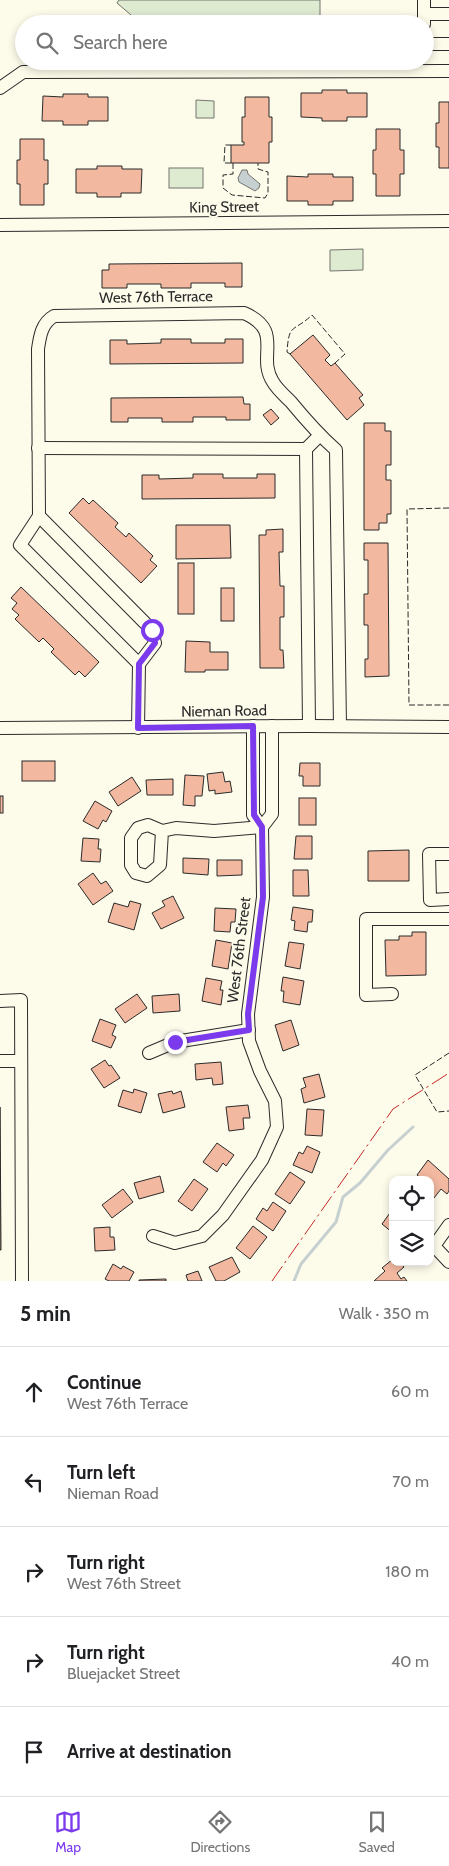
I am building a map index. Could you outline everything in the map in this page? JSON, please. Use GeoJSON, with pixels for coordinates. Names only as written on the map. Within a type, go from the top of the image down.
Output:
{"type":"FeatureCollection","features":[{"type":"Feature","properties":{"kind":"street"},"geometry":{"type":"LineString","coordinates":[[424,0],[424,15]]}},
{"type":"Feature","properties":{"kind":"street"},"geometry":{"type":"LineString","coordinates":[[434,17],[449,14]]}},
{"type":"Feature","properties":{"kind":"street"},"geometry":{"type":"LineString","coordinates":[[434,44],[449,44]]}},
{"type":"Feature","properties":{"kind":"street"},"geometry":{"type":"LineString","coordinates":[[2,86],[23,72],[449,71]]}},
{"type":"Feature","properties":{"kind":"street","name":"King Street"},"geometry":{"type":"LineString","coordinates":[[0,225],[449,221]]}},
{"type":"Feature","properties":{"kind":"street","name":"West 76th Terrace"},"geometry":{"type":"LineString","coordinates":[[39,516],[38,349],[40,335],[48,319],[61,314],[244,313],[251,316],[261,324],[265,331],[270,375],[273,383],[320,436],[336,450],[340,726]]}},
{"type":"Feature","properties":{"kind":"street"},"geometry":{"type":"LineString","coordinates":[[38,448],[306,449],[320,436]]}},
{"type":"Feature","properties":{"kind":"street"},"geometry":{"type":"LineString","coordinates":[[306,449],[309,726]]}},
{"type":"Feature","properties":{"kind":"street"},"geometry":{"type":"LineString","coordinates":[[138,728],[139,664],[155,643],[152,630],[39,516],[20,545],[139,664]]}},
{"type":"Feature","properties":{"kind":"street","name":"West 76th Street"},"geometry":{"type":"LineString","coordinates":[[153,1236],[175,1243],[202,1236],[224,1215],[262,1160],[277,1128],[275,1101],[260,1071],[249,1041],[248,1014],[263,897],[262,827],[254,815],[253,726]]}},
{"type":"Feature","properties":{"kind":"street","name":"West 76th Street"},"geometry":{"type":"LineString","coordinates":[[262,827],[272,814],[272,726]]}},
{"type":"Feature","properties":{"kind":"street","name":"Nieman Road"},"geometry":{"type":"LineString","coordinates":[[0,728],[449,727]]}},
{"type":"Feature","properties":{"kind":"street"},"geometry":{"type":"LineString","coordinates":[[162,831],[176,828],[220,831],[262,827]]}},
{"type":"Feature","properties":{"kind":"street"},"geometry":{"type":"LineString","coordinates":[[449,854],[429,854],[430,900],[449,899]]}},
{"type":"Feature","properties":{"kind":"street"},"geometry":{"type":"LineString","coordinates":[[392,994],[366,995],[366,919],[449,919]]}},
{"type":"Feature","properties":{"kind":"street"},"geometry":{"type":"LineString","coordinates":[[0,1000],[21,1000],[22,1281]]}},
{"type":"Feature","properties":{"kind":"street"},"geometry":{"type":"LineString","coordinates":[[150,1053],[175,1042],[249,1030]]}},
{"type":"Feature","properties":{"kind":"street"},"geometry":{"type":"LineString","coordinates":[[0,1060],[21,1061]]}},
{"type":"Feature","properties":{"kind":"street"},"geometry":{"type":"LineString","coordinates":[[449,1225],[434,1246],[449,1262]]}},
{"type":"Feature","properties":{"kind":"green space"},"geometry":{"type":"Polygon","coordinates":[[[119,0],[320,0],[320,15],[131,15],[117,3],[119,0]]]}},
{"type":"Feature","properties":{"kind":"green space"},"geometry":{"type":"Polygon","coordinates":[[[196,100],[214,101],[214,118],[196,118],[196,100]]]}},
{"type":"Feature","properties":{"kind":"green space"},"geometry":{"type":"Polygon","coordinates":[[[169,168],[203,168],[203,188],[169,188],[169,168]]]}},
{"type":"Feature","properties":{"kind":"green space"},"geometry":{"type":"Polygon","coordinates":[[[363,249],[363,270],[330,271],[330,250],[363,249]]]}},
{"type":"Feature","properties":{"kind":"shaded area"},"geometry":{"type":"Polygon","coordinates":[[[242,170],[247,170],[248,174],[260,184],[259,188],[255,191],[239,182],[238,178],[242,170]]]}},
{"type":"Feature","properties":{"kind":"building"},"geometry":{"type":"Polygon","coordinates":[[[322,90],[347,90],[347,93],[367,93],[367,117],[347,117],[347,121],[322,121],[322,118],[301,117],[301,93],[322,93],[322,90]]]}},
{"type":"Feature","properties":{"kind":"building"},"geometry":{"type":"Polygon","coordinates":[[[63,94],[88,94],[88,97],[108,97],[108,121],[88,121],[88,125],[63,125],[63,121],[42,121],[43,96],[63,97],[63,94]]]}},
{"type":"Feature","properties":{"kind":"building"},"geometry":{"type":"Polygon","coordinates":[[[245,97],[269,97],[269,117],[272,117],[272,142],[269,142],[269,163],[231,163],[231,145],[244,145],[244,142],[242,142],[242,117],[245,117],[245,97]]]}},
{"type":"Feature","properties":{"kind":"building"},"geometry":{"type":"Polygon","coordinates":[[[439,102],[449,102],[449,168],[439,168],[439,147],[436,147],[436,123],[439,123],[439,102]]]}},
{"type":"Feature","properties":{"kind":"building"},"geometry":{"type":"Polygon","coordinates":[[[376,129],[400,129],[400,150],[404,150],[404,174],[400,174],[400,196],[376,196],[376,174],[373,174],[373,150],[376,150],[376,129]]]}},
{"type":"Feature","properties":{"kind":"building"},"geometry":{"type":"Polygon","coordinates":[[[20,139],[44,139],[44,160],[48,160],[48,184],[44,184],[44,205],[20,205],[20,184],[17,184],[17,160],[20,160],[20,139]]]}},
{"type":"Feature","properties":{"kind":"building"},"geometry":{"type":"Polygon","coordinates":[[[97,166],[122,166],[122,169],[142,169],[141,193],[121,193],[121,197],[97,197],[97,193],[76,193],[76,169],[97,169],[97,166]]]}},
{"type":"Feature","properties":{"kind":"building"},"geometry":{"type":"Polygon","coordinates":[[[308,174],[333,174],[333,177],[353,177],[353,201],[333,201],[333,205],[308,205],[308,201],[287,201],[287,176],[308,177],[308,174]]]}},
{"type":"Feature","properties":{"kind":"building"},"geometry":{"type":"Polygon","coordinates":[[[242,263],[242,287],[225,287],[225,283],[191,283],[191,288],[161,288],[161,284],[127,284],[127,288],[102,288],[102,270],[109,270],[109,264],[242,263]]]}},
{"type":"Feature","properties":{"kind":"building"},"geometry":{"type":"Polygon","coordinates":[[[313,335],[330,355],[325,360],[331,366],[335,363],[363,395],[359,398],[364,405],[347,420],[290,354],[313,335]]]}},
{"type":"Feature","properties":{"kind":"building"},"geometry":{"type":"Polygon","coordinates":[[[161,339],[191,339],[191,343],[225,343],[225,339],[243,339],[243,363],[110,364],[110,340],[127,340],[127,344],[161,343],[161,339]]]}},
{"type":"Feature","properties":{"kind":"building"},"geometry":{"type":"Polygon","coordinates":[[[243,397],[244,404],[250,404],[250,420],[226,420],[226,417],[193,417],[193,422],[162,422],[162,418],[128,418],[128,422],[111,422],[111,398],[243,397]]]}},
{"type":"Feature","properties":{"kind":"building"},"geometry":{"type":"Polygon","coordinates":[[[271,409],[279,418],[271,425],[263,415],[271,409]]]}},
{"type":"Feature","properties":{"kind":"building"},"geometry":{"type":"Polygon","coordinates":[[[364,423],[385,423],[385,431],[391,431],[391,465],[386,465],[386,480],[391,480],[391,514],[387,514],[387,523],[379,523],[379,530],[364,530],[364,423]]]}},
{"type":"Feature","properties":{"kind":"building"},"geometry":{"type":"Polygon","coordinates":[[[193,474],[223,474],[223,478],[257,478],[257,474],[275,474],[275,498],[142,499],[142,475],[159,475],[159,479],[193,478],[193,474]]]}},
{"type":"Feature","properties":{"kind":"building"},"geometry":{"type":"Polygon","coordinates":[[[83,498],[89,504],[93,500],[118,523],[115,527],[126,537],[129,533],[153,556],[150,560],[157,566],[141,583],[69,513],[83,498]]]}},
{"type":"Feature","properties":{"kind":"building"},"geometry":{"type":"Polygon","coordinates":[[[176,525],[230,525],[231,558],[176,559],[176,525]]]}},
{"type":"Feature","properties":{"kind":"building"},"geometry":{"type":"Polygon","coordinates":[[[283,529],[283,552],[279,552],[280,586],[284,586],[284,617],[280,617],[280,650],[283,650],[284,668],[260,668],[259,535],[266,535],[266,530],[283,529]]]}},
{"type":"Feature","properties":{"kind":"building"},"geometry":{"type":"Polygon","coordinates":[[[364,543],[388,543],[389,676],[365,677],[365,659],[368,659],[368,625],[364,625],[364,594],[368,594],[368,560],[364,560],[364,543]]]}},
{"type":"Feature","properties":{"kind":"building"},"geometry":{"type":"Polygon","coordinates":[[[178,563],[194,563],[194,614],[178,614],[178,563]]]}},
{"type":"Feature","properties":{"kind":"building"},"geometry":{"type":"Polygon","coordinates":[[[21,587],[99,662],[85,677],[79,671],[75,675],[51,652],[54,649],[43,638],[39,642],[15,619],[19,615],[12,609],[17,603],[11,598],[21,587]]]}},
{"type":"Feature","properties":{"kind":"building"},"geometry":{"type":"Polygon","coordinates":[[[221,588],[234,588],[234,621],[221,621],[221,588]]]}},
{"type":"Feature","properties":{"kind":"building"},"geometry":{"type":"Polygon","coordinates":[[[186,641],[210,642],[210,652],[228,652],[228,670],[185,672],[186,641]]]}},
{"type":"Feature","properties":{"kind":"building"},"geometry":{"type":"Polygon","coordinates":[[[22,761],[55,761],[55,781],[22,781],[22,761]]]}},
{"type":"Feature","properties":{"kind":"building"},"geometry":{"type":"Polygon","coordinates":[[[300,763],[320,763],[320,786],[303,786],[303,776],[299,776],[300,763]]]}},
{"type":"Feature","properties":{"kind":"building"},"geometry":{"type":"Polygon","coordinates":[[[223,772],[225,782],[230,781],[232,792],[215,794],[215,790],[209,791],[207,774],[223,772]]]}},
{"type":"Feature","properties":{"kind":"building"},"geometry":{"type":"Polygon","coordinates":[[[185,775],[204,776],[202,796],[195,796],[195,806],[183,805],[185,775]]]}},
{"type":"Feature","properties":{"kind":"building"},"geometry":{"type":"Polygon","coordinates":[[[132,777],[141,791],[118,806],[109,792],[132,777]]]}},
{"type":"Feature","properties":{"kind":"building"},"geometry":{"type":"Polygon","coordinates":[[[173,779],[173,795],[147,795],[146,780],[173,779]]]}},
{"type":"Feature","properties":{"kind":"building"},"geometry":{"type":"Polygon","coordinates":[[[0,796],[3,796],[3,813],[0,813],[0,796]]]}},
{"type":"Feature","properties":{"kind":"building"},"geometry":{"type":"Polygon","coordinates":[[[299,798],[316,798],[316,825],[299,825],[299,798]]]}},
{"type":"Feature","properties":{"kind":"building"},"geometry":{"type":"Polygon","coordinates":[[[95,801],[112,811],[106,822],[103,820],[98,829],[83,821],[95,801]]]}},
{"type":"Feature","properties":{"kind":"building"},"geometry":{"type":"Polygon","coordinates":[[[296,836],[312,836],[312,859],[294,859],[296,836]]]}},
{"type":"Feature","properties":{"kind":"building"},"geometry":{"type":"Polygon","coordinates":[[[83,838],[99,839],[98,849],[101,849],[100,862],[81,861],[83,838]]]}},
{"type":"Feature","properties":{"kind":"building"},"geometry":{"type":"Polygon","coordinates":[[[409,850],[409,881],[368,881],[368,851],[409,850]]]}},
{"type":"Feature","properties":{"kind":"building"},"geometry":{"type":"Polygon","coordinates":[[[183,858],[209,859],[208,875],[183,873],[183,858]]]}},
{"type":"Feature","properties":{"kind":"building"},"geometry":{"type":"Polygon","coordinates":[[[217,860],[242,860],[242,875],[217,876],[217,860]]]}},
{"type":"Feature","properties":{"kind":"building"},"geometry":{"type":"Polygon","coordinates":[[[293,870],[308,870],[309,896],[293,896],[293,870]]]}},
{"type":"Feature","properties":{"kind":"building"},"geometry":{"type":"Polygon","coordinates":[[[93,873],[101,884],[106,881],[113,891],[93,905],[78,884],[93,873]]]}},
{"type":"Feature","properties":{"kind":"building"},"geometry":{"type":"Polygon","coordinates":[[[173,896],[184,918],[161,929],[152,913],[165,906],[162,901],[173,896]]]}},
{"type":"Feature","properties":{"kind":"building"},"geometry":{"type":"Polygon","coordinates":[[[130,901],[141,904],[134,930],[108,922],[114,903],[128,907],[130,901]]]}},
{"type":"Feature","properties":{"kind":"building"},"geometry":{"type":"Polygon","coordinates":[[[293,907],[313,910],[312,922],[308,922],[307,932],[294,930],[295,921],[291,920],[293,907]]]}},
{"type":"Feature","properties":{"kind":"building"},"geometry":{"type":"Polygon","coordinates":[[[215,908],[236,909],[235,922],[231,922],[230,932],[214,931],[215,908]]]}},
{"type":"Feature","properties":{"kind":"building"},"geometry":{"type":"Polygon","coordinates":[[[412,932],[426,932],[426,975],[386,976],[385,940],[399,940],[399,936],[412,936],[412,932]]]}},
{"type":"Feature","properties":{"kind":"building"},"geometry":{"type":"Polygon","coordinates":[[[216,940],[232,943],[228,969],[212,966],[216,940]]]}},
{"type":"Feature","properties":{"kind":"building"},"geometry":{"type":"Polygon","coordinates":[[[289,942],[304,944],[300,969],[285,966],[289,942]]]}},
{"type":"Feature","properties":{"kind":"building"},"geometry":{"type":"Polygon","coordinates":[[[283,977],[304,981],[300,1005],[283,1002],[284,991],[281,991],[283,977]]]}},
{"type":"Feature","properties":{"kind":"building"},"geometry":{"type":"Polygon","coordinates":[[[206,978],[222,981],[220,990],[223,990],[221,1005],[202,1001],[206,978]]]}},
{"type":"Feature","properties":{"kind":"building"},"geometry":{"type":"Polygon","coordinates":[[[137,994],[147,1008],[125,1023],[115,1009],[137,994]]]}},
{"type":"Feature","properties":{"kind":"building"},"geometry":{"type":"Polygon","coordinates":[[[179,994],[180,1011],[153,1013],[152,996],[179,994]]]}},
{"type":"Feature","properties":{"kind":"building"},"geometry":{"type":"Polygon","coordinates":[[[100,1019],[116,1025],[112,1035],[116,1037],[111,1048],[92,1041],[100,1019]]]}},
{"type":"Feature","properties":{"kind":"building"},"geometry":{"type":"Polygon","coordinates":[[[291,1020],[299,1045],[283,1051],[275,1025],[291,1020]]]}},
{"type":"Feature","properties":{"kind":"building"},"geometry":{"type":"Polygon","coordinates":[[[105,1060],[120,1078],[104,1088],[91,1069],[105,1060]]]}},
{"type":"Feature","properties":{"kind":"building"},"geometry":{"type":"Polygon","coordinates":[[[221,1062],[223,1084],[213,1085],[212,1078],[196,1080],[195,1064],[221,1062]]]}},
{"type":"Feature","properties":{"kind":"building"},"geometry":{"type":"Polygon","coordinates":[[[319,1074],[325,1097],[304,1103],[301,1089],[306,1087],[303,1078],[319,1074]]]}},
{"type":"Feature","properties":{"kind":"building"},"geometry":{"type":"Polygon","coordinates":[[[134,1089],[147,1093],[141,1113],[118,1106],[123,1090],[133,1093],[134,1089]]]}},
{"type":"Feature","properties":{"kind":"building"},"geometry":{"type":"Polygon","coordinates":[[[172,1091],[173,1094],[181,1091],[185,1107],[163,1113],[158,1094],[172,1091]]]}},
{"type":"Feature","properties":{"kind":"building"},"geometry":{"type":"Polygon","coordinates":[[[248,1105],[250,1118],[243,1118],[244,1129],[229,1131],[226,1107],[248,1105]]]}},
{"type":"Feature","properties":{"kind":"building"},"geometry":{"type":"Polygon","coordinates":[[[0,1107],[1,1250],[0,1250],[0,1107]]]}},
{"type":"Feature","properties":{"kind":"building"},"geometry":{"type":"Polygon","coordinates":[[[307,1109],[324,1110],[322,1136],[305,1135],[307,1109]]]}},
{"type":"Feature","properties":{"kind":"building"},"geometry":{"type":"Polygon","coordinates":[[[217,1143],[234,1155],[226,1166],[223,1163],[217,1172],[203,1162],[217,1143]]]}},
{"type":"Feature","properties":{"kind":"building"},"geometry":{"type":"Polygon","coordinates":[[[307,1146],[320,1152],[312,1173],[293,1165],[299,1152],[303,1154],[307,1146]]]}},
{"type":"Feature","properties":{"kind":"building"},"geometry":{"type":"Polygon","coordinates":[[[428,1160],[449,1179],[449,1191],[447,1194],[441,1189],[434,1198],[434,1176],[417,1175],[428,1160]]]}},
{"type":"Feature","properties":{"kind":"building"},"geometry":{"type":"Polygon","coordinates":[[[290,1172],[305,1182],[290,1204],[275,1194],[290,1172]]]}},
{"type":"Feature","properties":{"kind":"building"},"geometry":{"type":"Polygon","coordinates":[[[160,1176],[164,1192],[139,1199],[134,1183],[160,1176]]]}},
{"type":"Feature","properties":{"kind":"building"},"geometry":{"type":"Polygon","coordinates":[[[194,1179],[208,1189],[192,1211],[178,1201],[194,1179]]]}},
{"type":"Feature","properties":{"kind":"building"},"geometry":{"type":"Polygon","coordinates":[[[123,1189],[133,1202],[112,1218],[102,1205],[123,1189]]]}},
{"type":"Feature","properties":{"kind":"building"},"geometry":{"type":"Polygon","coordinates":[[[273,1202],[286,1211],[273,1231],[256,1219],[263,1208],[267,1211],[273,1202]]]}},
{"type":"Feature","properties":{"kind":"building"},"geometry":{"type":"Polygon","coordinates":[[[389,1214],[389,1230],[382,1224],[389,1214]]]}},
{"type":"Feature","properties":{"kind":"building"},"geometry":{"type":"Polygon","coordinates":[[[253,1226],[267,1237],[250,1259],[236,1248],[253,1226]]]}},
{"type":"Feature","properties":{"kind":"building"},"geometry":{"type":"Polygon","coordinates":[[[110,1227],[110,1237],[114,1237],[115,1250],[95,1251],[94,1228],[110,1227]]]}},
{"type":"Feature","properties":{"kind":"building"},"geometry":{"type":"Polygon","coordinates":[[[232,1257],[240,1272],[224,1281],[216,1281],[209,1267],[232,1257]]]}},
{"type":"Feature","properties":{"kind":"building"},"geometry":{"type":"Polygon","coordinates":[[[389,1262],[389,1266],[403,1266],[397,1273],[401,1279],[404,1277],[407,1281],[374,1281],[385,1271],[382,1268],[389,1262]]]}},
{"type":"Feature","properties":{"kind":"building"},"geometry":{"type":"Polygon","coordinates":[[[113,1264],[121,1269],[123,1266],[134,1272],[129,1281],[109,1281],[105,1279],[113,1264]]]}},
{"type":"Feature","properties":{"kind":"building"},"geometry":{"type":"Polygon","coordinates":[[[198,1271],[202,1281],[188,1281],[186,1275],[198,1271]]]}},
{"type":"Feature","properties":{"kind":"building"},"geometry":{"type":"Polygon","coordinates":[[[166,1279],[166,1281],[139,1281],[139,1280],[166,1279]]]}},
{"type":"Feature","properties":{"kind":"waterway"},"geometry":{"type":"LineString","coordinates":[[294,1281],[301,1264],[336,1222],[343,1197],[360,1183],[388,1150],[413,1127]]}},
{"type":"Feature","properties":{"kind":"fence"},"geometry":{"type":"LineString","coordinates":[[231,145],[225,145],[224,163],[231,163]]}},
{"type":"Feature","properties":{"kind":"fence"},"geometry":{"type":"LineString","coordinates":[[233,163],[233,174],[223,175],[223,188],[232,195],[265,198],[268,193],[268,172],[258,169],[258,163]]}},
{"type":"Feature","properties":{"kind":"fence"},"geometry":{"type":"LineString","coordinates":[[290,354],[287,352],[291,332],[312,315],[345,354],[335,363]]}},
{"type":"Feature","properties":{"kind":"fence"},"geometry":{"type":"LineString","coordinates":[[449,508],[407,509],[409,705],[449,705]]}},
{"type":"Feature","properties":{"kind":"fence"},"geometry":{"type":"LineString","coordinates":[[449,1053],[415,1075],[437,1112],[449,1111]]}},
{"type":"Feature","properties":{"kind":"power"},"geometry":{"type":"LineString","coordinates":[[272,1281],[393,1109],[449,1073]]}},
{"type":"Feature","properties":{"kind":"route"},"geometry":{"type":"LineString","coordinates":[[152,630],[155,643],[139,664],[138,728],[253,726],[254,815],[262,827],[263,897],[248,1014],[249,1030],[175,1042]]}}]}
